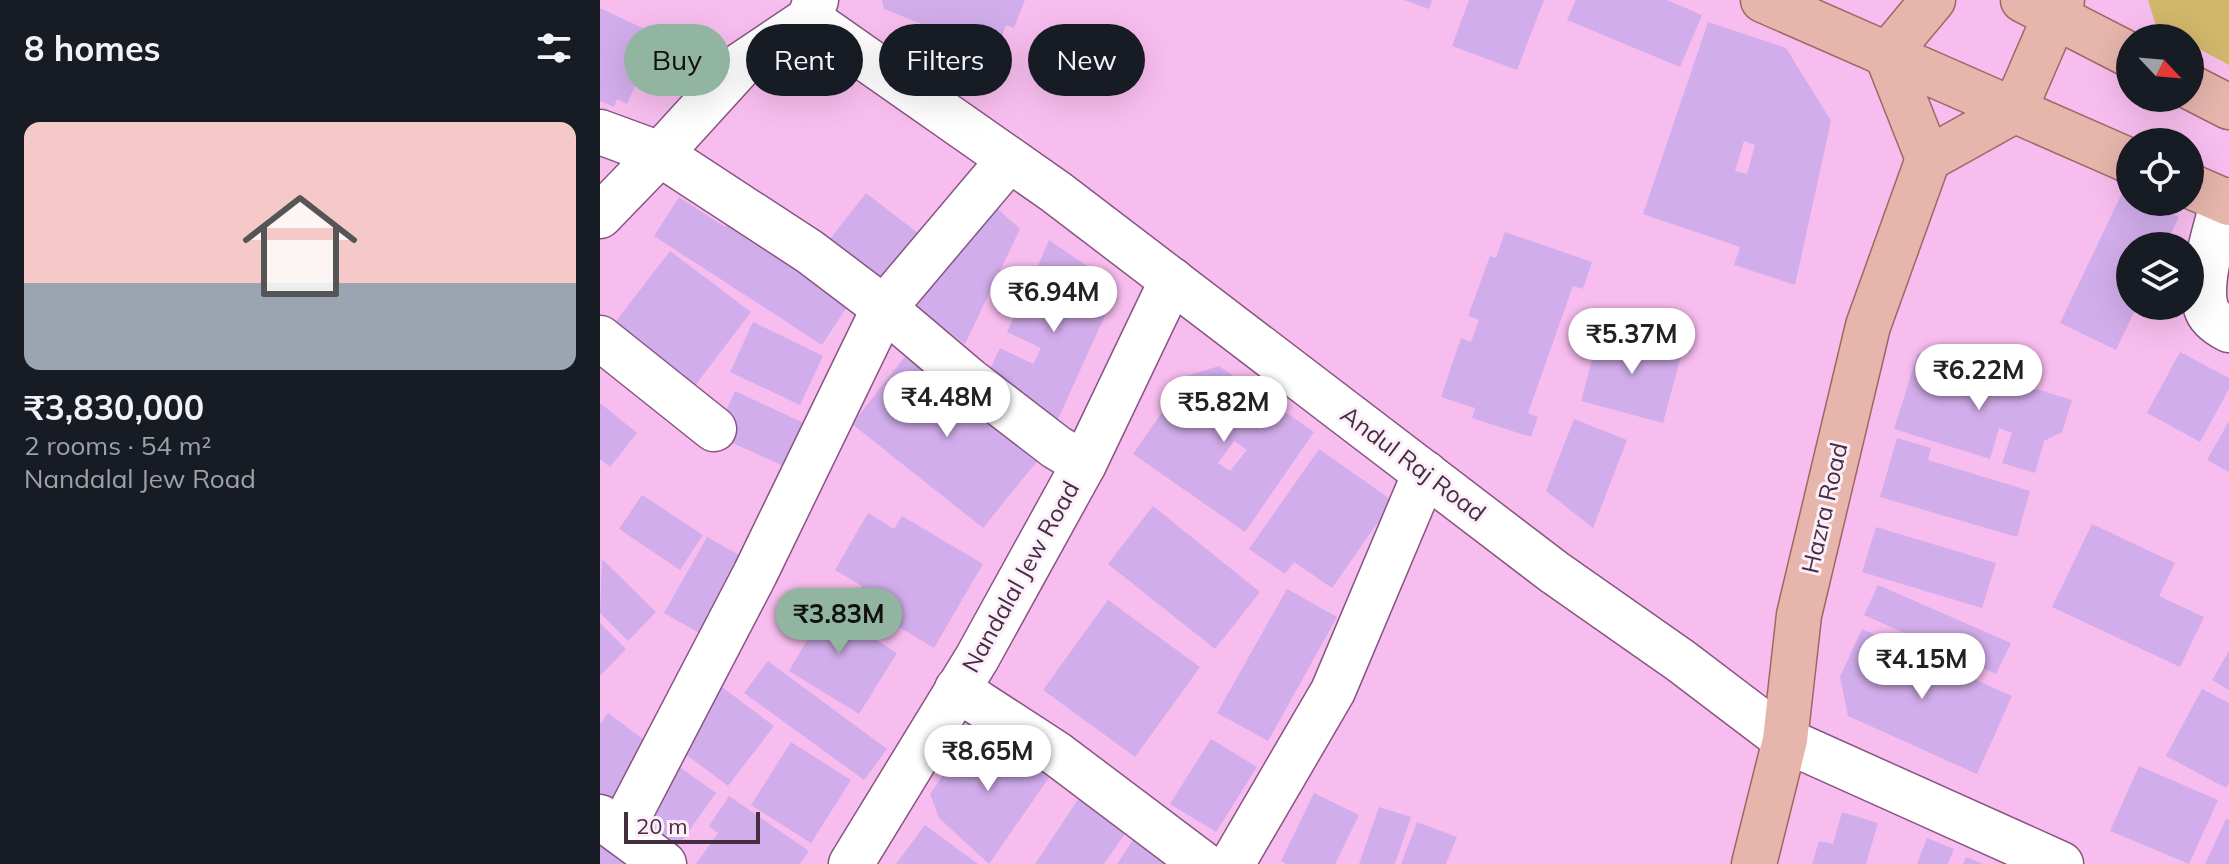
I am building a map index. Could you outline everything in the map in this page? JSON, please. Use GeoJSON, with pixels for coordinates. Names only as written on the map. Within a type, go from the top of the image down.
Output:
{"type":"FeatureCollection","features":[{"type":"Feature","properties":{"kind":"main road"},"geometry":{"type":"LineString","coordinates":[[1763,0],[2116,155]]}},
{"type":"Feature","properties":{"kind":"main road"},"geometry":{"type":"LineString","coordinates":[[1887,55],[1933,0]]}},
{"type":"Feature","properties":{"kind":"main road"},"geometry":{"type":"LineString","coordinates":[[1887,55],[1928,159],[2014,111],[2047,5],[2116,47]]}},
{"type":"Feature","properties":{"kind":"main road"},"geometry":{"type":"LineString","coordinates":[[2204,94],[2229,107]]}},
{"type":"Feature","properties":{"kind":"main road","name":"Hazra Road"},"geometry":{"type":"LineString","coordinates":[[1754,864],[1785,740],[1799,615],[1868,326],[1928,159]]}},
{"type":"Feature","properties":{"kind":"street"},"geometry":{"type":"LineString","coordinates":[[600,216],[742,64],[812,10]]}},
{"type":"Feature","properties":{"kind":"street","name":"Andul Raj Road"},"geometry":{"type":"LineString","coordinates":[[812,10],[1554,572],[1681,661],[1785,740],[2061,864]]}},
{"type":"Feature","properties":{"kind":"street"},"geometry":{"type":"LineString","coordinates":[[600,132],[660,154],[810,252],[884,308],[969,380],[1056,447],[1084,464]]}},
{"type":"Feature","properties":{"kind":"street"},"geometry":{"type":"LineString","coordinates":[[664,864],[610,824],[755,574],[884,308],[1009,160]]}},
{"type":"Feature","properties":{"kind":"street"},"geometry":{"type":"LineString","coordinates":[[2214,197],[2204,285],[2207,311],[2220,326],[2229,330]]}},
{"type":"Feature","properties":{"kind":"street","name":"Nandalal Jew Road"},"geometry":{"type":"LineString","coordinates":[[851,864],[957,689],[1084,464],[1172,280]]}},
{"type":"Feature","properties":{"kind":"street"},"geometry":{"type":"LineString","coordinates":[[600,338],[714,429]]}},
{"type":"Feature","properties":{"kind":"street"},"geometry":{"type":"LineString","coordinates":[[1250,857],[1333,691],[1425,473]]}},
{"type":"Feature","properties":{"kind":"street"},"geometry":{"type":"LineString","coordinates":[[957,689],[1057,754],[1203,864]]}},
{"type":"Feature","properties":{"kind":"shaded area"},"geometry":{"type":"Polygon","coordinates":[[[2148,0],[2229,0],[2229,65],[2204,52],[2204,24],[2155,24],[2148,0]]]}},
{"type":"Feature","properties":{"kind":"building"},"geometry":{"type":"Polygon","coordinates":[[[882,0],[1025,0],[1014,28],[1012,24],[922,24],[884,9],[882,0]]]}},
{"type":"Feature","properties":{"kind":"building"},"geometry":{"type":"Polygon","coordinates":[[[1404,0],[1432,0],[1429,9],[1404,0]]]}},
{"type":"Feature","properties":{"kind":"building"},"geometry":{"type":"Polygon","coordinates":[[[1469,0],[1544,0],[1517,70],[1452,46],[1469,0]]]}},
{"type":"Feature","properties":{"kind":"building"},"geometry":{"type":"Polygon","coordinates":[[[1576,0],[1667,0],[1702,15],[1680,67],[1567,20],[1576,0]]]}},
{"type":"Feature","properties":{"kind":"building"},"geometry":{"type":"Polygon","coordinates":[[[600,8],[634,24],[624,24],[624,96],[631,96],[627,104],[617,99],[614,107],[600,101],[600,8]]]}},
{"type":"Feature","properties":{"kind":"building"},"geometry":{"type":"Polygon","coordinates":[[[1708,22],[1786,48],[1831,121],[1795,285],[1734,265],[1740,247],[1643,214],[1708,22]],[[1744,141],[1735,171],[1747,174],[1755,145],[1744,141]]]}},
{"type":"Feature","properties":{"kind":"building"},"geometry":{"type":"Polygon","coordinates":[[[866,193],[923,237],[878,295],[855,259],[830,239],[866,193]]]}},
{"type":"Feature","properties":{"kind":"building"},"geometry":{"type":"Polygon","coordinates":[[[679,197],[725,227],[732,217],[854,296],[822,345],[654,236],[679,197]]]}},
{"type":"Feature","properties":{"kind":"building"},"geometry":{"type":"Polygon","coordinates":[[[987,199],[1020,229],[965,344],[900,296],[987,199]]]}},
{"type":"Feature","properties":{"kind":"building"},"geometry":{"type":"Polygon","coordinates":[[[2116,206],[2116,216],[2179,217],[2172,232],[2116,232],[2116,320],[2130,320],[2116,350],[2060,323],[2116,206]]]}},
{"type":"Feature","properties":{"kind":"building"},"geometry":{"type":"Polygon","coordinates":[[[1505,232],[1592,262],[1583,289],[1573,286],[1528,413],[1538,417],[1531,437],[1472,418],[1475,408],[1441,397],[1461,338],[1471,342],[1479,320],[1468,316],[1490,256],[1496,258],[1505,232]]]}},
{"type":"Feature","properties":{"kind":"building"},"geometry":{"type":"Polygon","coordinates":[[[1049,240],[1118,287],[1058,419],[983,384],[1000,348],[1033,364],[1041,348],[1007,332],[1023,296],[1060,312],[1068,296],[1032,279],[1049,240]]]}},
{"type":"Feature","properties":{"kind":"building"},"geometry":{"type":"Polygon","coordinates":[[[670,251],[751,312],[691,391],[610,329],[670,251]]]}},
{"type":"Feature","properties":{"kind":"building"},"geometry":{"type":"Polygon","coordinates":[[[753,322],[823,356],[800,405],[730,372],[753,322]]]}},
{"type":"Feature","properties":{"kind":"building"},"geometry":{"type":"Polygon","coordinates":[[[1600,330],[1682,352],[1663,423],[1581,401],[1600,330]]]}},
{"type":"Feature","properties":{"kind":"building"},"geometry":{"type":"Polygon","coordinates":[[[911,349],[1043,454],[983,528],[852,424],[911,349]]]}},
{"type":"Feature","properties":{"kind":"building"},"geometry":{"type":"Polygon","coordinates":[[[2180,352],[2229,378],[2229,389],[2200,442],[2147,413],[2180,352]]]}},
{"type":"Feature","properties":{"kind":"building"},"geometry":{"type":"Polygon","coordinates":[[[1918,353],[2072,400],[2062,432],[2044,441],[2035,473],[2002,463],[2012,433],[1999,428],[1990,459],[1894,429],[1918,353]]]}},
{"type":"Feature","properties":{"kind":"building"},"geometry":{"type":"Polygon","coordinates":[[[1219,366],[1314,432],[1245,532],[1133,454],[1187,376],[1219,366]],[[1234,441],[1218,463],[1230,471],[1247,450],[1234,441]]]}},
{"type":"Feature","properties":{"kind":"building"},"geometry":{"type":"Polygon","coordinates":[[[735,391],[810,426],[790,469],[715,435],[735,391]]]}},
{"type":"Feature","properties":{"kind":"building"},"geometry":{"type":"Polygon","coordinates":[[[600,403],[637,433],[610,467],[600,459],[600,403]]]}},
{"type":"Feature","properties":{"kind":"building"},"geometry":{"type":"Polygon","coordinates":[[[1574,419],[1627,440],[1593,528],[1546,491],[1574,419]]]}},
{"type":"Feature","properties":{"kind":"building"},"geometry":{"type":"Polygon","coordinates":[[[2229,421],[2229,472],[2207,460],[2229,421]]]}},
{"type":"Feature","properties":{"kind":"building"},"geometry":{"type":"Polygon","coordinates":[[[1897,438],[1931,448],[1928,460],[2030,491],[2017,537],[1880,497],[1897,438]]]}},
{"type":"Feature","properties":{"kind":"building"},"geometry":{"type":"Polygon","coordinates":[[[1319,449],[1393,501],[1332,588],[1294,562],[1285,574],[1249,549],[1319,449]]]}},
{"type":"Feature","properties":{"kind":"building"},"geometry":{"type":"Polygon","coordinates":[[[642,495],[703,535],[680,570],[619,529],[642,495]]]}},
{"type":"Feature","properties":{"kind":"building"},"geometry":{"type":"Polygon","coordinates":[[[1153,506],[1260,592],[1215,649],[1108,564],[1153,506]]]}},
{"type":"Feature","properties":{"kind":"building"},"geometry":{"type":"Polygon","coordinates":[[[868,513],[894,529],[902,516],[983,564],[934,648],[854,600],[862,586],[835,570],[868,513]]]}},
{"type":"Feature","properties":{"kind":"building"},"geometry":{"type":"Polygon","coordinates":[[[2092,524],[2175,563],[2159,596],[2204,617],[2180,667],[2052,607],[2092,524]]]}},
{"type":"Feature","properties":{"kind":"building"},"geometry":{"type":"Polygon","coordinates":[[[1876,527],[1996,563],[1982,608],[1862,572],[1876,527]]]}},
{"type":"Feature","properties":{"kind":"building"},"geometry":{"type":"Polygon","coordinates":[[[707,537],[746,559],[703,635],[664,613],[707,537]]]}},
{"type":"Feature","properties":{"kind":"building"},"geometry":{"type":"Polygon","coordinates":[[[602,559],[656,612],[628,641],[600,613],[602,559]]]}},
{"type":"Feature","properties":{"kind":"building"},"geometry":{"type":"Polygon","coordinates":[[[1878,585],[2011,643],[1996,674],[1864,615],[1878,585]]]}},
{"type":"Feature","properties":{"kind":"building"},"geometry":{"type":"Polygon","coordinates":[[[1287,589],[1337,617],[1268,741],[1217,713],[1287,589]]]}},
{"type":"Feature","properties":{"kind":"building"},"geometry":{"type":"Polygon","coordinates":[[[809,597],[897,653],[859,714],[789,671],[807,640],[788,629],[809,597]]]}},
{"type":"Feature","properties":{"kind":"building"},"geometry":{"type":"Polygon","coordinates":[[[1108,600],[1200,667],[1135,757],[1043,690],[1108,600]]]}},
{"type":"Feature","properties":{"kind":"building"},"geometry":{"type":"Polygon","coordinates":[[[600,623],[626,649],[600,676],[600,623]]]}},
{"type":"Feature","properties":{"kind":"building"},"geometry":{"type":"Polygon","coordinates":[[[1862,629],[2012,696],[1977,774],[1848,716],[1840,677],[1862,629]]]}},
{"type":"Feature","properties":{"kind":"building"},"geometry":{"type":"Polygon","coordinates":[[[2229,651],[2229,690],[2212,680],[2229,651]]]}},
{"type":"Feature","properties":{"kind":"building"},"geometry":{"type":"Polygon","coordinates":[[[768,661],[887,749],[864,780],[744,693],[768,661]]]}},
{"type":"Feature","properties":{"kind":"building"},"geometry":{"type":"Polygon","coordinates":[[[722,687],[774,726],[728,786],[676,747],[722,687]]]}},
{"type":"Feature","properties":{"kind":"building"},"geometry":{"type":"Polygon","coordinates":[[[2202,689],[2229,703],[2229,783],[2226,788],[2166,756],[2202,689]]]}},
{"type":"Feature","properties":{"kind":"building"},"geometry":{"type":"Polygon","coordinates":[[[608,713],[659,751],[614,812],[600,802],[600,724],[608,713]]]}},
{"type":"Feature","properties":{"kind":"building"},"geometry":{"type":"Polygon","coordinates":[[[1005,738],[1053,772],[989,864],[939,818],[930,794],[963,746],[1005,738]]]}},
{"type":"Feature","properties":{"kind":"building"},"geometry":{"type":"Polygon","coordinates":[[[1211,739],[1257,767],[1216,832],[1170,804],[1211,739]]]}},
{"type":"Feature","properties":{"kind":"building"},"geometry":{"type":"Polygon","coordinates":[[[791,742],[851,780],[811,843],[751,805],[791,742]]]}},
{"type":"Feature","properties":{"kind":"building"},"geometry":{"type":"Polygon","coordinates":[[[678,766],[716,793],[673,853],[635,826],[678,766]]]}},
{"type":"Feature","properties":{"kind":"building"},"geometry":{"type":"Polygon","coordinates":[[[2139,766],[2218,800],[2189,864],[2110,831],[2139,766]]]}},
{"type":"Feature","properties":{"kind":"building"},"geometry":{"type":"Polygon","coordinates":[[[1314,793],[1359,815],[1335,864],[1286,864],[1281,861],[1314,793]]]}},
{"type":"Feature","properties":{"kind":"building"},"geometry":{"type":"Polygon","coordinates":[[[729,796],[809,851],[800,864],[696,864],[718,833],[709,826],[729,796]]]}},
{"type":"Feature","properties":{"kind":"building"},"geometry":{"type":"Polygon","coordinates":[[[1079,798],[1127,831],[1104,864],[1035,864],[1079,798]]]}},
{"type":"Feature","properties":{"kind":"building"},"geometry":{"type":"Polygon","coordinates":[[[1379,807],[1411,817],[1395,864],[1359,864],[1379,807]]]}},
{"type":"Feature","properties":{"kind":"building"},"geometry":{"type":"Polygon","coordinates":[[[1842,812],[1878,823],[1866,864],[1812,864],[1819,841],[1833,844],[1842,812]]]}},
{"type":"Feature","properties":{"kind":"building"},"geometry":{"type":"Polygon","coordinates":[[[2226,819],[2229,820],[2229,864],[2205,864],[2226,819]]]}},
{"type":"Feature","properties":{"kind":"building"},"geometry":{"type":"Polygon","coordinates":[[[600,821],[655,864],[600,864],[600,821]]]}},
{"type":"Feature","properties":{"kind":"building"},"geometry":{"type":"Polygon","coordinates":[[[1417,822],[1457,837],[1446,864],[1401,864],[1417,822]]]}},
{"type":"Feature","properties":{"kind":"building"},"geometry":{"type":"Polygon","coordinates":[[[925,825],[978,864],[896,864],[925,825]]]}},
{"type":"Feature","properties":{"kind":"building"},"geometry":{"type":"Polygon","coordinates":[[[1135,837],[1173,864],[1117,864],[1135,837]]]}},
{"type":"Feature","properties":{"kind":"building"},"geometry":{"type":"Polygon","coordinates":[[[1927,838],[1954,849],[1948,864],[1917,864],[1927,838]]]}},
{"type":"Feature","properties":{"kind":"building"},"geometry":{"type":"Polygon","coordinates":[[[1966,857],[1983,864],[1963,864],[1966,857]]]}}]}
